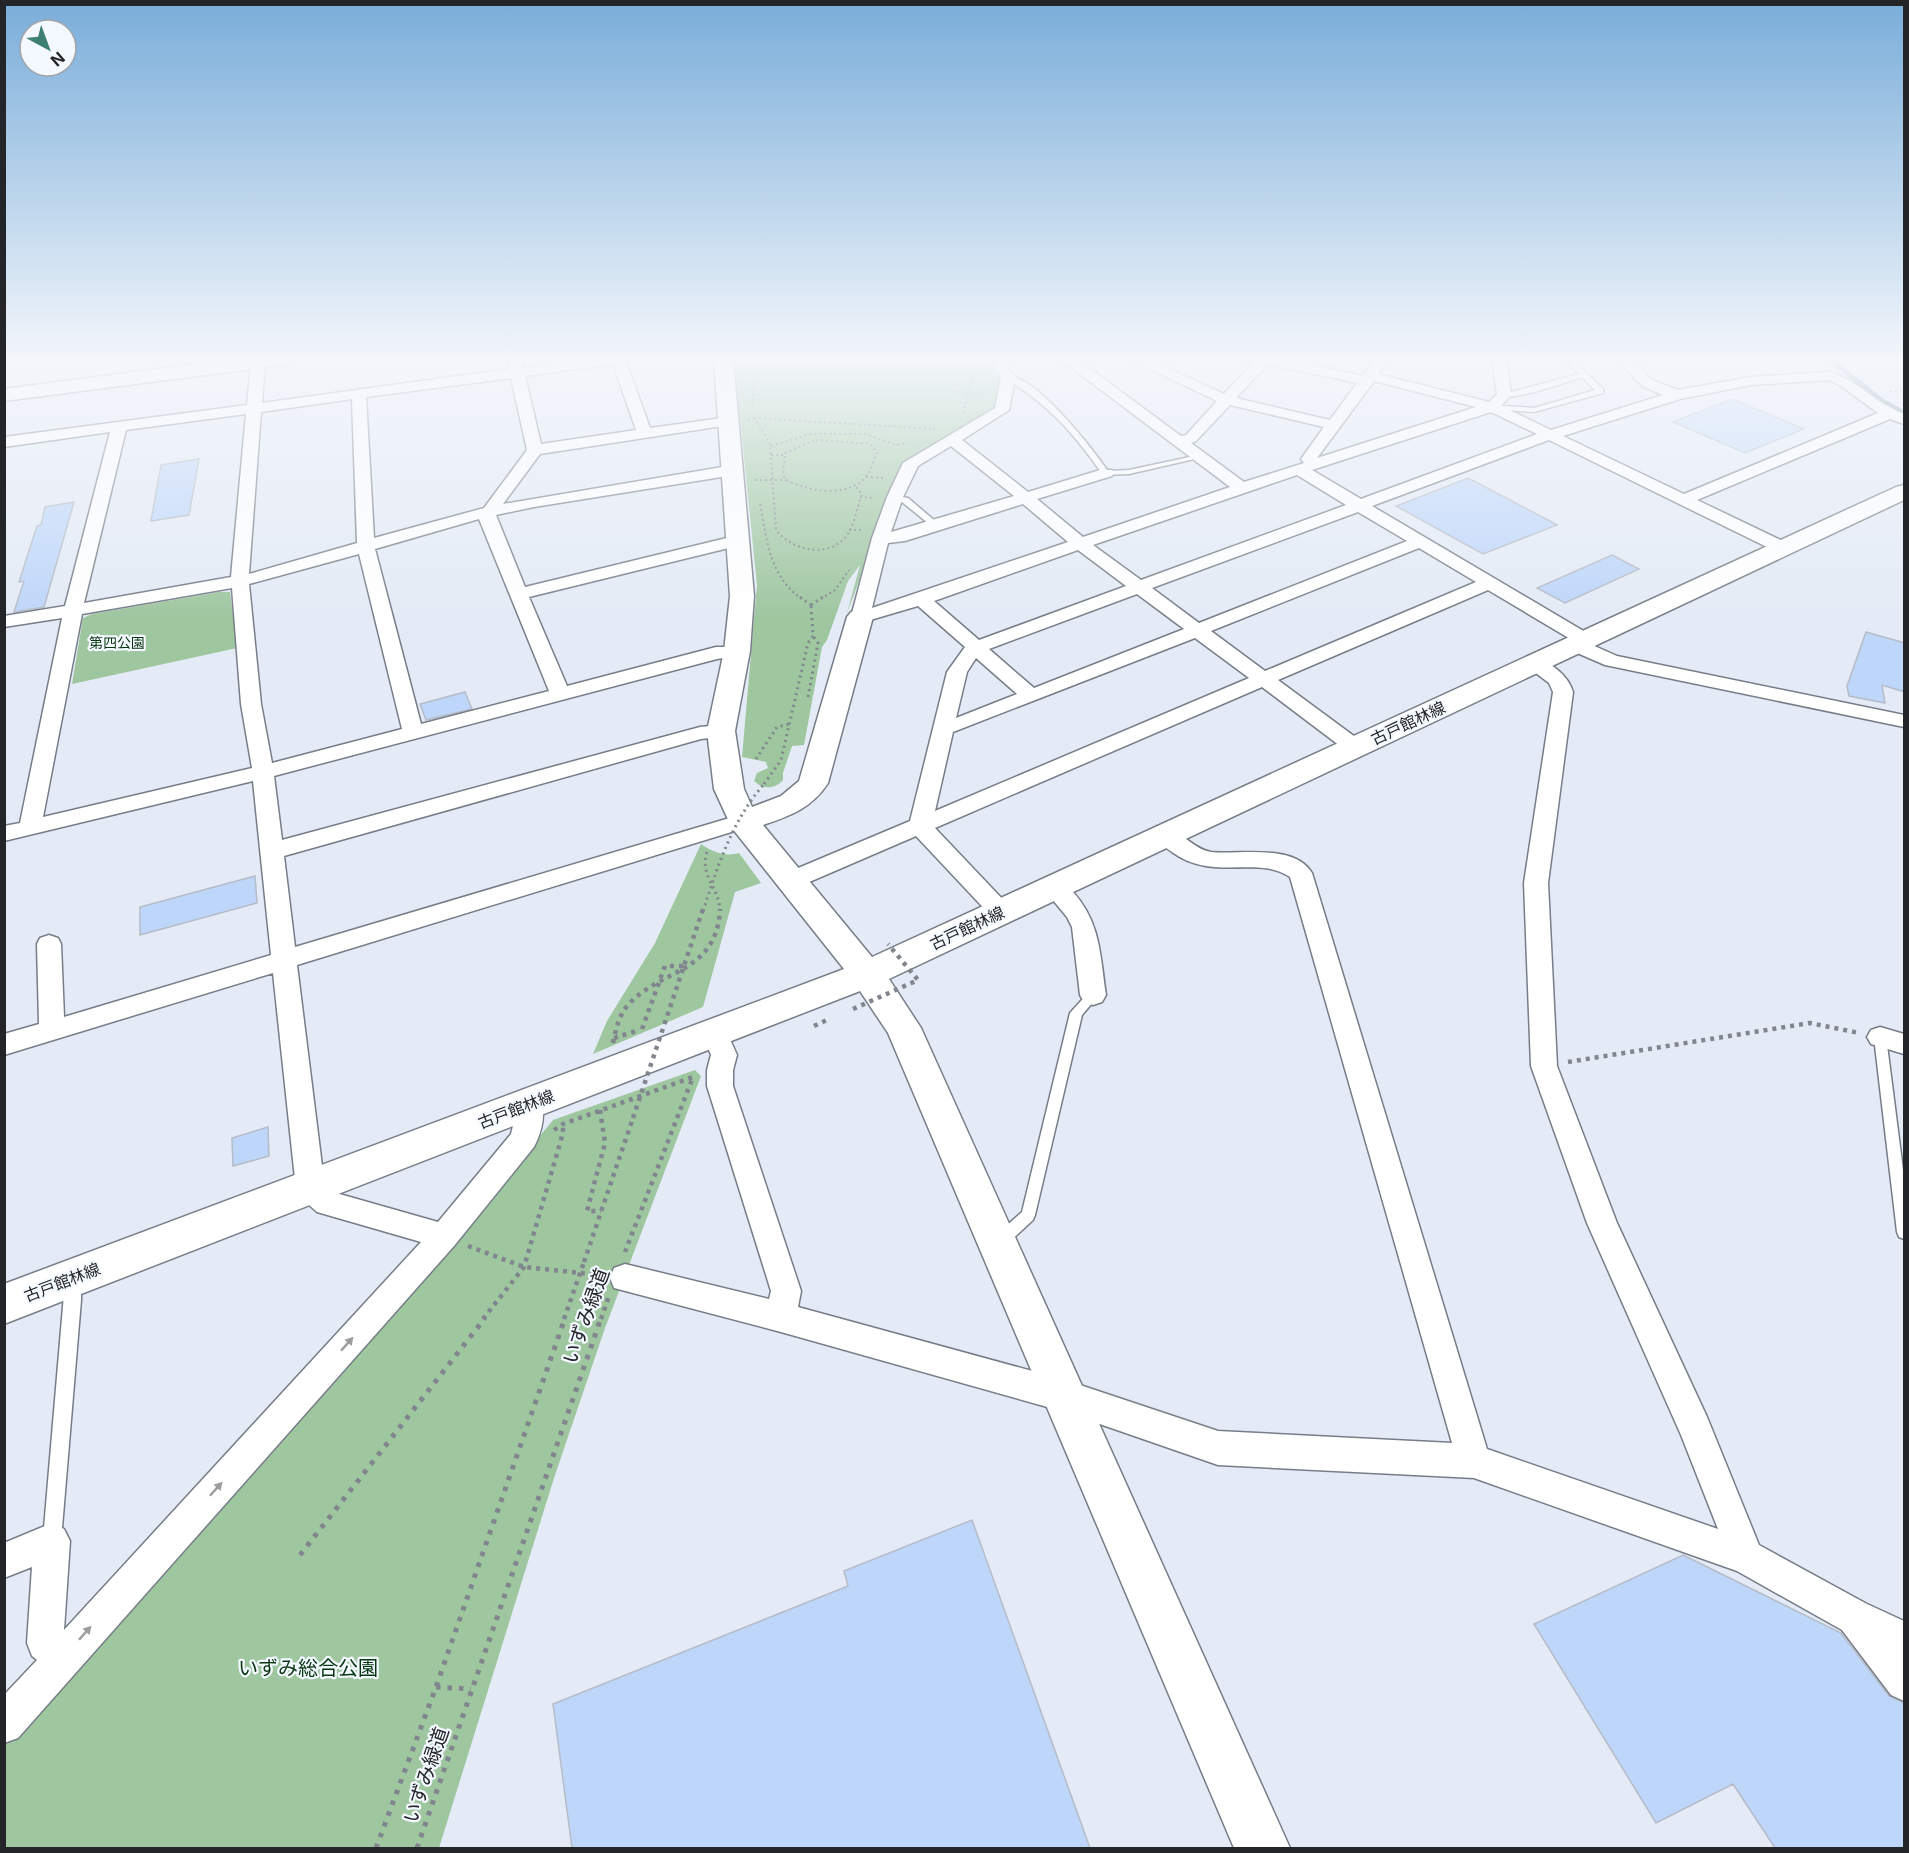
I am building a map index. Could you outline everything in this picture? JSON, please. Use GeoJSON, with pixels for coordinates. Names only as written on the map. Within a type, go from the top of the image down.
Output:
{"type":"FeatureCollection","features":[{"type":"Feature","properties":{"kind":"street"},"geometry":{"type":"LineString","coordinates":[[30,827],[73,611],[114,445]]}},
{"type":"Feature","properties":{"kind":"street"},"geometry":{"type":"LineString","coordinates":[[252,445],[240,581],[251,704],[272,851],[310,1188],[327,1203],[422,1228],[444,1237]]}},
{"type":"Feature","properties":{"kind":"street"},"geometry":{"type":"LineString","coordinates":[[361,445],[366,547],[412,733]]}},
{"type":"Feature","properties":{"kind":"street"},"geometry":{"type":"LineString","coordinates":[[535,445],[536,450]]}},
{"type":"Feature","properties":{"kind":"street"},"geometry":{"type":"LineString","coordinates":[[560,694],[487,517],[536,450],[565,445]]}},
{"type":"Feature","properties":{"kind":"street"},"geometry":{"type":"LineString","coordinates":[[743,445],[744,470],[739,540],[742,596],[737,651],[721,730],[729,789],[743,820],[869,976],[903,1028],[1262,1848]]}},
{"type":"Feature","properties":{"kind":"street"},"geometry":{"type":"LineString","coordinates":[[4,1045],[743,820],[792,803],[806,795],[813,783],[860,617],[874,534],[911,463],[933,445]]}},
{"type":"Feature","properties":{"kind":"street"},"geometry":{"type":"LineString","coordinates":[[961,445],[1081,544],[1355,747]]}},
{"type":"Feature","properties":{"kind":"street"},"geometry":{"type":"LineString","coordinates":[[1185,445],[1242,488]]}},
{"type":"Feature","properties":{"kind":"street"},"geometry":{"type":"LineString","coordinates":[[1307,467],[1309,459],[1319,445]]}},
{"type":"Feature","properties":{"kind":"street"},"geometry":{"type":"LineString","coordinates":[[860,617],[921,599],[1242,488],[1373,445]]}},
{"type":"Feature","properties":{"kind":"street"},"geometry":{"type":"LineString","coordinates":[[920,826],[957,672],[975,648],[1521,445]]}},
{"type":"Feature","properties":{"kind":"street"},"geometry":{"type":"LineString","coordinates":[[1571,445],[1783,548]]}},
{"type":"Feature","properties":{"kind":"street"},"geometry":{"type":"LineString","coordinates":[[1683,500],[1824,445]]}},
{"type":"Feature","properties":{"kind":"street"},"geometry":{"type":"LineString","coordinates":[[1307,467],[1359,505],[1489,583],[1580,643],[1612,661],[1905,721]]}},
{"type":"Feature","properties":{"kind":"street"},"geometry":{"type":"LineString","coordinates":[[4,622],[240,581],[310,564],[490,511],[544,500],[744,470]]}},
{"type":"Feature","properties":{"kind":"street"},"geometry":{"type":"LineString","coordinates":[[874,534],[899,537],[1106,473]]}},
{"type":"Feature","properties":{"kind":"street","name":"古戸館林線"},"geometry":{"type":"LineString","coordinates":[[4,1304],[310,1188],[547,1118],[716,1033],[869,976],[1001,912],[1905,492]]}},
{"type":"Feature","properties":{"kind":"street"},"geometry":{"type":"LineString","coordinates":[[518,594],[739,540]]}},
{"type":"Feature","properties":{"kind":"street"},"geometry":{"type":"LineString","coordinates":[[944,726],[955,726],[1420,542]]}},
{"type":"Feature","properties":{"kind":"street"},"geometry":{"type":"LineString","coordinates":[[792,880],[1489,583]]}},
{"type":"Feature","properties":{"kind":"street"},"geometry":{"type":"LineString","coordinates":[[921,599],[1031,696]]}},
{"type":"Feature","properties":{"kind":"street"},"geometry":{"type":"LineString","coordinates":[[4,834],[262,772],[716,653],[737,651]]}},
{"type":"Feature","properties":{"kind":"street"},"geometry":{"type":"LineString","coordinates":[[1534,664],[1558,679],[1562,683],[1563,692],[1536,883],[1544,1066],[1602,1223],[1695,1429],[1746,1557]]}},
{"type":"Feature","properties":{"kind":"street"},"geometry":{"type":"LineString","coordinates":[[272,851],[700,733],[721,730]]}},
{"type":"Feature","properties":{"kind":"street"},"geometry":{"type":"LineString","coordinates":[[920,826],[1001,912]]}},
{"type":"Feature","properties":{"kind":"street"},"geometry":{"type":"LineString","coordinates":[[1166,836],[1197,858],[1217,861],[1280,861],[1293,866],[1300,873],[1474,1461]]}},
{"type":"Feature","properties":{"kind":"street"},"geometry":{"type":"LineString","coordinates":[[1054,888],[1077,912],[1084,927],[1093,995]]}},
{"type":"Feature","properties":{"kind":"street"},"geometry":{"type":"LineString","coordinates":[[49,944],[52,1030]]}},
{"type":"Feature","properties":{"kind":"street"},"geometry":{"type":"LineString","coordinates":[[716,1033],[724,1055],[720,1070],[720,1086],[786,1291],[781,1317]]}},
{"type":"Feature","properties":{"kind":"street"},"geometry":{"type":"LineString","coordinates":[[4,1724],[444,1237],[524,1139],[530,1116],[547,1118]]}},
{"type":"Feature","properties":{"kind":"street"},"geometry":{"type":"LineString","coordinates":[[620,1277],[781,1317],[1065,1396],[1218,1448],[1474,1461],[1746,1557],[1854,1617],[1905,1640]]}},
{"type":"Feature","properties":{"kind":"street"},"geometry":{"type":"LineString","coordinates":[[4,1561],[52,1541],[45,1643],[62,1658]]}},
{"type":"Feature","properties":{"kind":"street"},"geometry":{"type":"LineString","coordinates":[[1854,1617],[1905,1682]]}},
{"type":"Feature","properties":{"kind":"lane"},"geometry":{"type":"LineString","coordinates":[[1085,445],[1106,473],[1129,472],[1199,457]]}},
{"type":"Feature","properties":{"kind":"lane"},"geometry":{"type":"LineString","coordinates":[[895,497],[905,500],[937,526]]}},
{"type":"Feature","properties":{"kind":"lane"},"geometry":{"type":"LineString","coordinates":[[998,1243],[1028,1215],[1076,1012],[1093,995]]}},
{"type":"Feature","properties":{"kind":"lane"},"geometry":{"type":"LineString","coordinates":[[1892,1041],[1905,1232]]}},
{"type":"Feature","properties":{"kind":"lane"},"geometry":{"type":"LineString","coordinates":[[52,1541],[73,1300],[72,1278]]}},
{"type":"Feature","properties":{"kind":"path"},"geometry":{"type":"LineString","coordinates":[[776,445],[771,447],[771,455],[776,530],[786,543],[803,549],[816,549],[841,541],[849,530],[862,494],[854,485]]}},
{"type":"Feature","properties":{"kind":"path"},"geometry":{"type":"LineString","coordinates":[[771,455],[784,455],[797,445]]}},
{"type":"Feature","properties":{"kind":"path"},"geometry":{"type":"LineString","coordinates":[[765,482],[786,480],[812,489],[837,489],[854,485],[866,477],[877,453],[871,445]]}},
{"type":"Feature","properties":{"kind":"path"},"geometry":{"type":"LineString","coordinates":[[784,455],[783,475],[786,480]]}},
{"type":"Feature","properties":{"kind":"path"},"geometry":{"type":"LineString","coordinates":[[744,470],[758,490]]}},
{"type":"Feature","properties":{"kind":"path"},"geometry":{"type":"LineString","coordinates":[[866,477],[884,478]]}},
{"type":"Feature","properties":{"kind":"path"},"geometry":{"type":"LineString","coordinates":[[760,500],[769,559],[780,578],[795,595],[811,605],[813,636],[818,643],[807,706]]}},
{"type":"Feature","properties":{"kind":"path"},"geometry":{"type":"LineString","coordinates":[[766,531],[776,530]]}},
{"type":"Feature","properties":{"kind":"path"},"geometry":{"type":"LineString","coordinates":[[849,530],[874,534]]}},
{"type":"Feature","properties":{"kind":"path"},"geometry":{"type":"LineString","coordinates":[[376,1848],[436,1687],[602,1211],[730,832],[744,809],[781,760],[808,643],[813,636]]}},
{"type":"Feature","properties":{"kind":"path"},"geometry":{"type":"LineString","coordinates":[[756,759],[777,727],[790,724]]}},
{"type":"Feature","properties":{"kind":"path"},"geometry":{"type":"LineString","coordinates":[[723,841],[732,849]]}},
{"type":"Feature","properties":{"kind":"path"},"geometry":{"type":"LineString","coordinates":[[613,1050],[616,1024],[625,1005],[644,990],[695,962],[713,940],[718,924],[718,896],[705,874],[703,864],[710,848]]}},
{"type":"Feature","properties":{"kind":"path"},"geometry":{"type":"LineString","coordinates":[[614,1038],[642,1029],[665,966],[684,966]]}},
{"type":"Feature","properties":{"kind":"path"},"geometry":{"type":"LineString","coordinates":[[869,976],[918,981],[869,976]]}},
{"type":"Feature","properties":{"kind":"path"},"geometry":{"type":"LineString","coordinates":[[1544,1066],[1809,1023],[1892,1041]]}},
{"type":"Feature","properties":{"kind":"path","name":"いずみ緑道"},"geometry":{"type":"LineString","coordinates":[[417,1848],[471,1689],[693,1077],[563,1124],[547,1118]]}},
{"type":"Feature","properties":{"kind":"path"},"geometry":{"type":"LineString","coordinates":[[600,1110],[605,1143],[586,1211],[602,1211]]}},
{"type":"Feature","properties":{"kind":"path"},"geometry":{"type":"LineString","coordinates":[[300,1555],[524,1267],[562,1133],[563,1124],[547,1118]]}},
{"type":"Feature","properties":{"kind":"path"},"geometry":{"type":"LineString","coordinates":[[444,1237],[524,1267],[620,1277]]}},
{"type":"Feature","properties":{"kind":"path"},"geometry":{"type":"LineString","coordinates":[[436,1687],[471,1689]]}},
{"type":"Feature","properties":{"kind":"green space"},"geometry":{"type":"Polygon","coordinates":[[[743,445],[934,445],[903,464],[847,613],[860,565],[848,581],[827,640],[822,647],[804,745],[792,746],[783,780],[769,787],[761,786],[754,781],[757,773],[768,768],[766,762],[742,757],[757,585],[743,445]]]}},
{"type":"Feature","properties":{"kind":"green space","name":"第四公園"},"geometry":{"type":"Polygon","coordinates":[[[230,592],[237,648],[72,684],[83,618],[92,614],[230,592]]]}},
{"type":"Feature","properties":{"kind":"green space"},"geometry":{"type":"Polygon","coordinates":[[[701,844],[719,853],[739,853],[761,883],[735,892],[703,1007],[593,1054],[607,1021],[655,943],[701,844]]]}},
{"type":"Feature","properties":{"kind":"green space","name":"いずみ総合公園"},"geometry":{"type":"Polygon","coordinates":[[[695,1070],[701,1076],[605,1328],[554,1478],[439,1848],[5,1848],[5,1739],[454,1241],[553,1120],[695,1070]]]}},
{"type":"Feature","properties":{"kind":"building"},"geometry":{"type":"Polygon","coordinates":[[[1728,445],[1764,445],[1745,453],[1728,445]]]}},
{"type":"Feature","properties":{"kind":"building"},"geometry":{"type":"Polygon","coordinates":[[[199,459],[189,515],[151,521],[161,465],[199,459]]]}},
{"type":"Feature","properties":{"kind":"building"},"geometry":{"type":"Polygon","coordinates":[[[1468,478],[1557,525],[1483,554],[1396,506],[1468,478]]]}},
{"type":"Feature","properties":{"kind":"building"},"geometry":{"type":"Polygon","coordinates":[[[74,502],[44,607],[14,612],[24,581],[19,582],[37,526],[41,525],[45,507],[74,502]]]}},
{"type":"Feature","properties":{"kind":"building"},"geometry":{"type":"Polygon","coordinates":[[[1612,555],[1639,569],[1565,603],[1537,588],[1612,555]]]}},
{"type":"Feature","properties":{"kind":"building"},"geometry":{"type":"Polygon","coordinates":[[[1866,632],[1905,643],[1905,692],[1882,685],[1885,703],[1849,696],[1847,686],[1866,632]]]}},
{"type":"Feature","properties":{"kind":"building"},"geometry":{"type":"Polygon","coordinates":[[[465,692],[472,709],[426,720],[420,704],[465,692]]]}},
{"type":"Feature","properties":{"kind":"building"},"geometry":{"type":"Polygon","coordinates":[[[255,876],[257,903],[140,935],[140,907],[255,876]]]}},
{"type":"Feature","properties":{"kind":"building"},"geometry":{"type":"Polygon","coordinates":[[[268,1127],[269,1156],[233,1166],[232,1138],[268,1127]]]}},
{"type":"Feature","properties":{"kind":"building"},"geometry":{"type":"Polygon","coordinates":[[[972,1520],[1090,1848],[572,1848],[553,1704],[848,1586],[844,1571],[972,1520]]]}},
{"type":"Feature","properties":{"kind":"building"},"geometry":{"type":"Polygon","coordinates":[[[1683,1555],[1841,1633],[1889,1696],[1905,1703],[1905,1848],[1775,1848],[1733,1784],[1656,1823],[1534,1624],[1683,1555]]]}}]}
